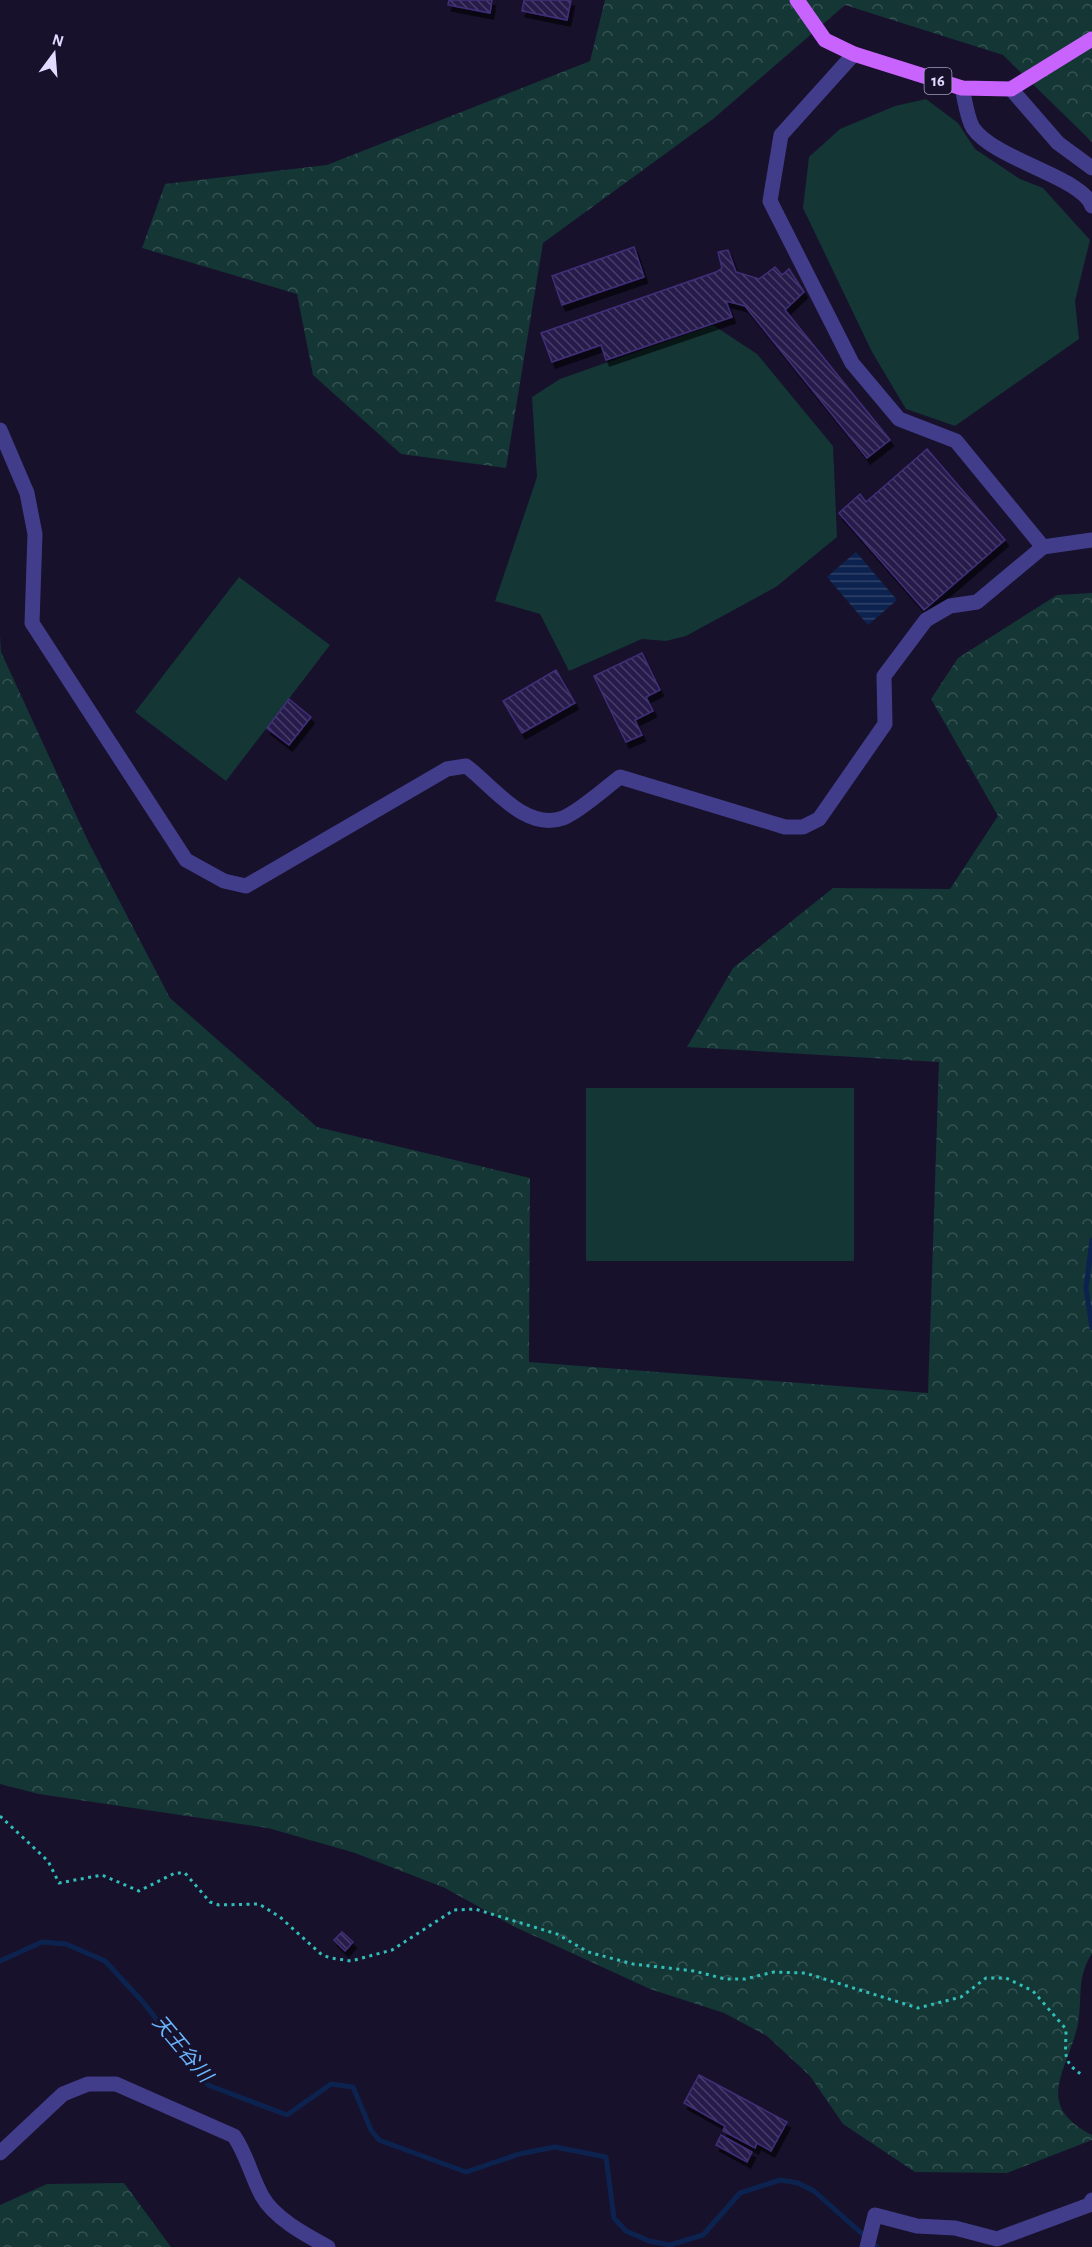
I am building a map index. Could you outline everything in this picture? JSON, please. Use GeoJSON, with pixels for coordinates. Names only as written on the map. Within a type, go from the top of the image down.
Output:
{"type":"FeatureCollection","features":[{"type":"Feature","properties":{"kind":"main road","name":"16"},"geometry":{"type":"LineString","coordinates":[[796,0],[825,40],[854,54],[962,88],[1011,89]]}},
{"type":"Feature","properties":{"kind":"main road"},"geometry":{"type":"LineString","coordinates":[[1011,89],[1092,39]]}},
{"type":"Feature","properties":{"kind":"street"},"geometry":{"type":"LineString","coordinates":[[854,54],[781,135],[770,201],[852,363],[899,419],[956,441],[1043,547]]}},
{"type":"Feature","properties":{"kind":"street"},"geometry":{"type":"LineString","coordinates":[[962,88],[973,128],[999,150],[1066,184],[1090,200],[1092,206]]}},
{"type":"Feature","properties":{"kind":"street"},"geometry":{"type":"LineString","coordinates":[[1011,89],[1058,143],[1092,168]]}},
{"type":"Feature","properties":{"kind":"street"},"geometry":{"type":"LineString","coordinates":[[0,430],[27,493],[35,534],[32,623],[186,860],[224,881],[246,886],[447,769],[465,766],[523,814],[542,819],[563,818],[620,777],[785,827],[803,826],[819,819],[885,724],[884,676],[926,620],[950,606],[977,602],[1043,547],[1092,540]]}},
{"type":"Feature","properties":{"kind":"street"},"geometry":{"type":"LineString","coordinates":[[0,2153],[63,2094],[88,2084],[116,2084],[234,2136],[244,2151],[262,2197],[296,2229],[328,2247]]}},
{"type":"Feature","properties":{"kind":"street"},"geometry":{"type":"LineString","coordinates":[[867,2247],[875,2216],[917,2226],[956,2228],[997,2239],[1089,2205],[1092,2200]]}},
{"type":"Feature","properties":{"kind":"path"},"geometry":{"type":"LineString","coordinates":[[0,1816],[48,1861],[59,1883],[102,1875],[139,1891],[175,1873],[185,1873],[210,1902],[219,1905],[259,1904],[280,1917],[322,1955],[351,1961],[392,1950],[454,1910],[475,1909],[557,1934],[588,1952],[633,1964],[694,1971],[725,1979],[745,1979],[774,1972],[805,1973],[918,2008],[961,1997],[986,1978],[1006,1978],[1033,1991],[1066,2029],[1065,2059],[1070,2067],[1084,2076]]}},
{"type":"Feature","properties":{"kind":"green space"},"geometry":{"type":"Polygon","coordinates":[[[605,0],[1092,0],[1092,142],[1003,55],[845,5],[713,119],[543,243],[506,468],[401,454],[313,375],[297,294],[142,248],[165,184],[327,165],[590,61],[605,0]]]}},
{"type":"Feature","properties":{"kind":"green space"},"geometry":{"type":"Polygon","coordinates":[[[926,99],[958,123],[975,149],[1020,179],[1043,188],[1090,240],[1075,301],[1079,339],[955,426],[906,409],[872,352],[803,208],[809,157],[840,129],[895,106],[926,99]]]}},
{"type":"Feature","properties":{"kind":"green space"},"geometry":{"type":"Polygon","coordinates":[[[713,325],[757,354],[833,446],[837,537],[776,587],[686,636],[666,641],[642,639],[569,671],[540,614],[495,601],[537,477],[532,397],[560,379],[713,325]]]}},
{"type":"Feature","properties":{"kind":"green space"},"geometry":{"type":"Polygon","coordinates":[[[239,577],[330,645],[226,781],[135,712],[239,577]]]}},
{"type":"Feature","properties":{"kind":"green space"},"geometry":{"type":"Polygon","coordinates":[[[1092,593],[1092,1953],[1084,1971],[1078,2024],[1062,2072],[1059,2099],[1063,2111],[1074,2123],[1092,2135],[1092,2140],[1007,2173],[915,2172],[843,2124],[810,2076],[767,2036],[724,2013],[650,1989],[515,1927],[445,1888],[355,1853],[268,1828],[39,1794],[0,1784],[0,635],[1,652],[88,841],[170,998],[317,1127],[530,1178],[529,1362],[928,1393],[939,1062],[687,1047],[733,968],[833,888],[950,889],[998,816],[931,699],[958,658],[1057,595],[1092,593]]]}},
{"type":"Feature","properties":{"kind":"green space"},"geometry":{"type":"Polygon","coordinates":[[[586,1088],[854,1088],[854,1261],[586,1261],[586,1088]]]}},
{"type":"Feature","properties":{"kind":"green space"},"geometry":{"type":"Polygon","coordinates":[[[124,2183],[171,2247],[0,2247],[0,2205],[47,2184],[124,2183]]]}},
{"type":"Feature","properties":{"kind":"water"},"geometry":{"type":"Polygon","coordinates":[[[856,552],[897,600],[868,625],[827,577],[856,552]]]}},
{"type":"Feature","properties":{"kind":"building"},"geometry":{"type":"Polygon","coordinates":[[[449,0],[492,0],[490,13],[448,5],[449,0]]]}},
{"type":"Feature","properties":{"kind":"building"},"geometry":{"type":"Polygon","coordinates":[[[524,0],[571,0],[567,20],[522,11],[524,0]]]}},
{"type":"Feature","properties":{"kind":"building"},"geometry":{"type":"Polygon","coordinates":[[[634,247],[644,277],[562,305],[552,276],[634,247]]]}},
{"type":"Feature","properties":{"kind":"building"},"geometry":{"type":"Polygon","coordinates":[[[728,250],[736,272],[759,279],[775,267],[782,275],[789,269],[804,292],[785,310],[890,440],[867,458],[745,306],[726,301],[732,317],[606,360],[601,345],[552,362],[541,333],[716,272],[722,268],[718,252],[728,250]]]}},
{"type":"Feature","properties":{"kind":"building"},"geometry":{"type":"Polygon","coordinates":[[[927,449],[1005,540],[924,610],[839,513],[860,494],[866,502],[927,449]]]}},
{"type":"Feature","properties":{"kind":"building"},"geometry":{"type":"Polygon","coordinates":[[[642,653],[660,690],[646,697],[653,711],[635,720],[642,735],[626,742],[594,676],[642,653]]]}},
{"type":"Feature","properties":{"kind":"building"},"geometry":{"type":"Polygon","coordinates":[[[556,670],[575,703],[522,733],[503,701],[556,670]]]}},
{"type":"Feature","properties":{"kind":"building"},"geometry":{"type":"Polygon","coordinates":[[[289,699],[311,717],[289,745],[267,728],[289,699]]]}},
{"type":"Feature","properties":{"kind":"building"},"geometry":{"type":"Polygon","coordinates":[[[342,1932],[353,1942],[345,1951],[334,1940],[342,1932]]]}},
{"type":"Feature","properties":{"kind":"building"},"geometry":{"type":"Polygon","coordinates":[[[699,2075],[787,2122],[771,2151],[757,2143],[755,2148],[723,2131],[725,2126],[684,2103],[699,2075]]]}},
{"type":"Feature","properties":{"kind":"building"},"geometry":{"type":"Polygon","coordinates":[[[721,2135],[752,2152],[747,2162],[716,2145],[721,2135]]]}},
{"type":"Feature","properties":{"kind":"waterway"},"geometry":{"type":"LineString","coordinates":[[1092,1240],[1086,1288],[1092,1328]]}},
{"type":"Feature","properties":{"kind":"waterway","name":"天王谷川"},"geometry":{"type":"LineString","coordinates":[[0,1961],[42,1942],[66,1944],[105,1961],[143,2002],[208,2085],[287,2115],[331,2084],[353,2087],[371,2130],[379,2140],[466,2172],[519,2154],[555,2147],[606,2157],[614,2218],[626,2231],[649,2241],[670,2245],[703,2235],[740,2193],[780,2180],[798,2183],[814,2191],[877,2247]]}}]}
